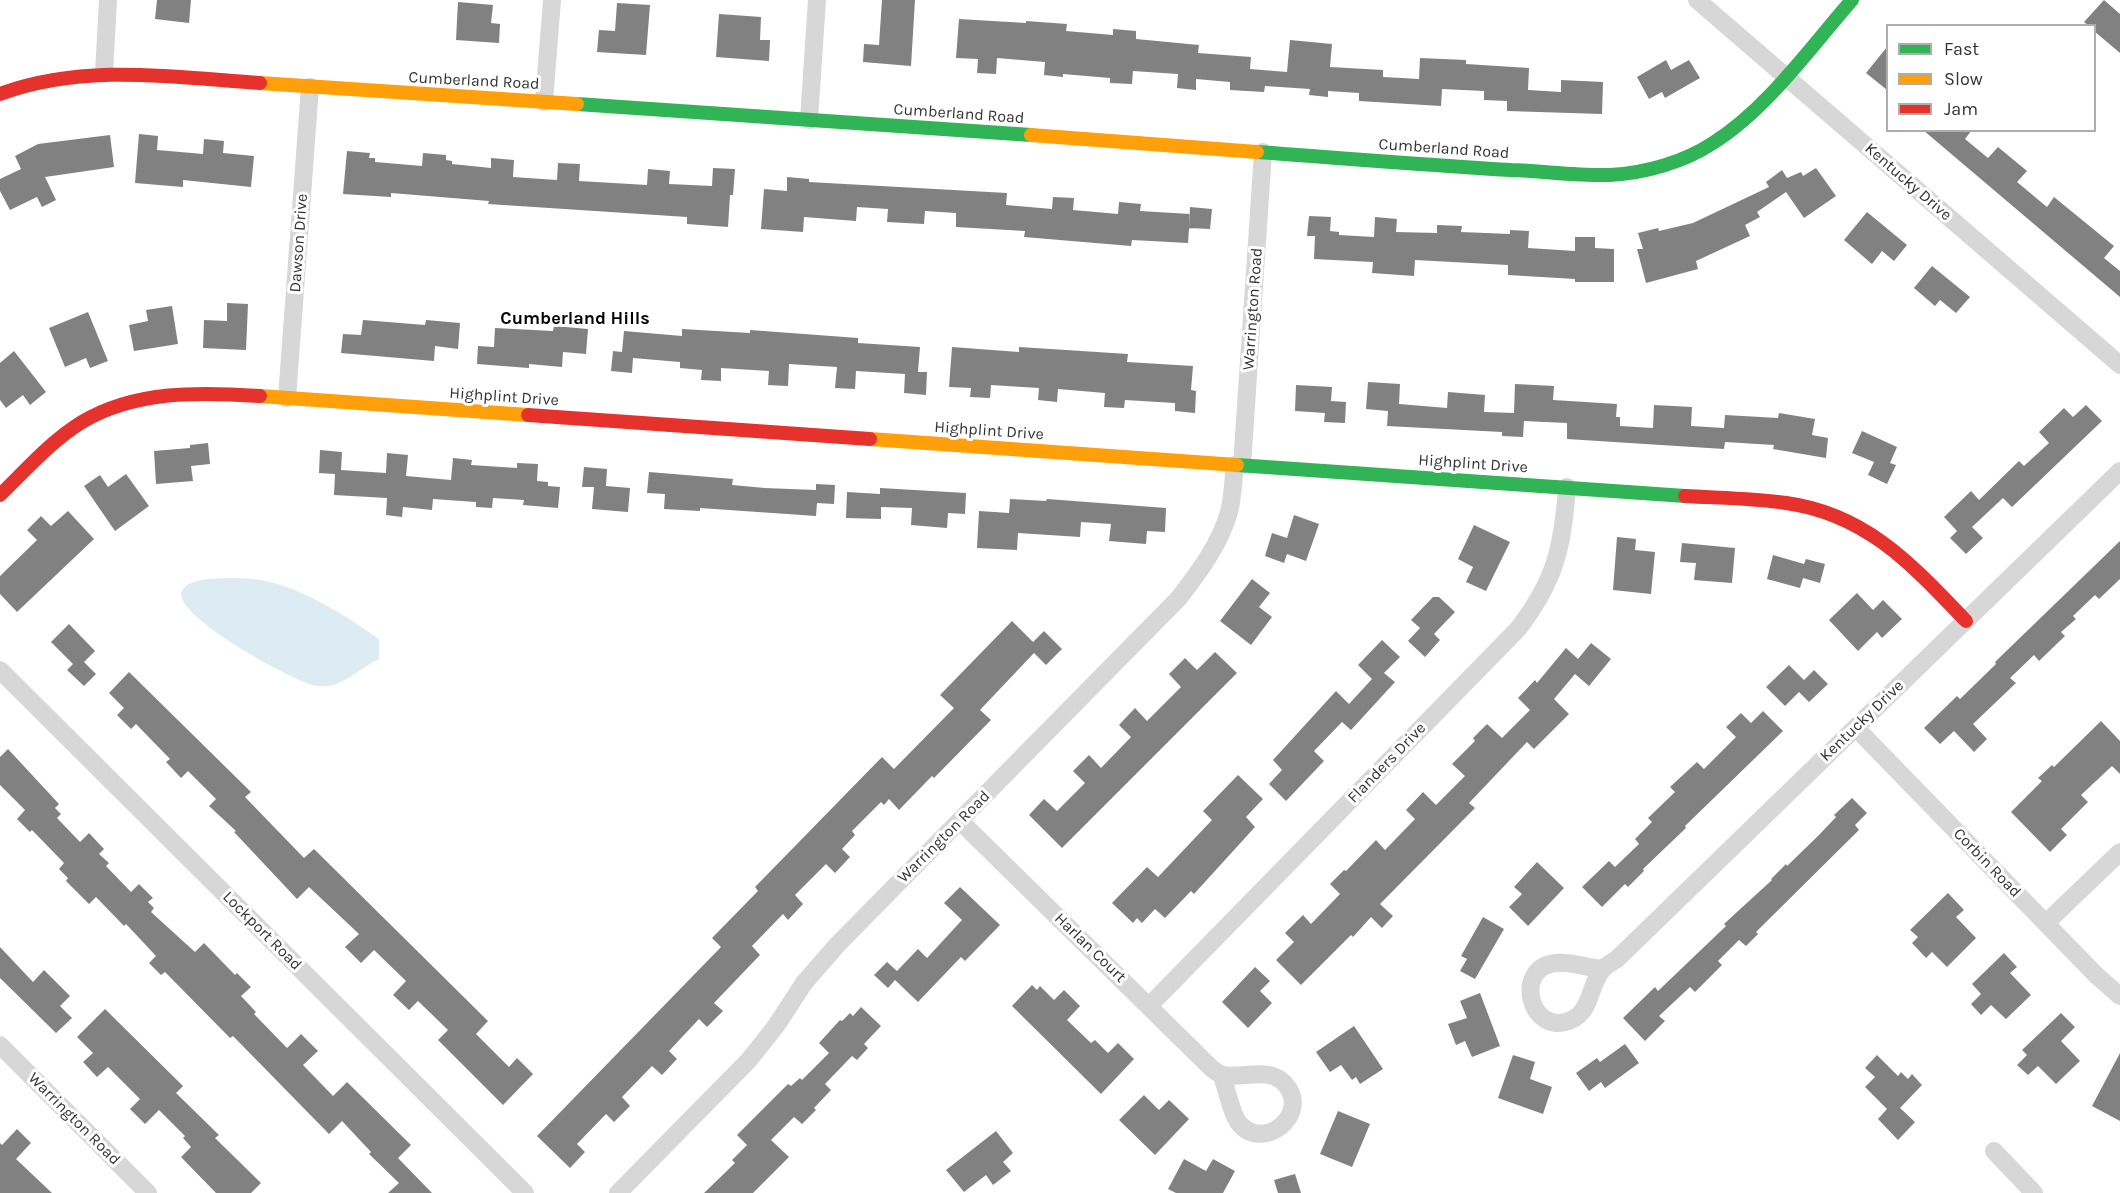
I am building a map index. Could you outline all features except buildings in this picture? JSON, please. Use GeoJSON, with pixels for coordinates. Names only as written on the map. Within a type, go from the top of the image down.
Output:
{"type":"FeatureCollection","features":[{"type":"Feature","properties":{"kind":"street"},"geometry":{"type":"LineString","coordinates":[[104,74],[108,0]]}},
{"type":"Feature","properties":{"kind":"street"},"geometry":{"type":"LineString","coordinates":[[544,102],[552,0]]}},
{"type":"Feature","properties":{"kind":"street"},"geometry":{"type":"LineString","coordinates":[[809,120],[817,0]]}},
{"type":"Feature","properties":{"kind":"street","name":"Kentucky Drive"},"geometry":{"type":"LineString","coordinates":[[1697,0],[2120,365]]}},
{"type":"Feature","properties":{"kind":"street","name":"Cumberland Road"},"geometry":{"type":"LineString","coordinates":[[0,94],[43,81],[70,76],[104,74],[1611,175],[1637,172],[1686,158],[1713,144],[1738,126],[1764,101],[1852,0]]}},
{"type":"Feature","properties":{"kind":"street","name":"Dawson Drive"},"geometry":{"type":"LineString","coordinates":[[287,399],[310,87]]}},
{"type":"Feature","properties":{"kind":"street","name":"Warrington Road"},"geometry":{"type":"LineString","coordinates":[[618,1193],[750,1060],[821,963],[1179,598],[1208,558],[1229,513],[1238,465],[1263,152]]}},
{"type":"Feature","properties":{"kind":"street","name":"Highplint Drive"},"geometry":{"type":"LineString","coordinates":[[0,495],[66,434],[91,417],[149,397],[195,393],[1786,503],[1830,512],[1858,524],[1895,549],[1966,621]]}},
{"type":"Feature","properties":{"kind":"street","name":"Kentucky Drive"},"geometry":{"type":"LineString","coordinates":[[1602,969],[1617,959],[2120,471]]}},
{"type":"Feature","properties":{"kind":"street","name":"Flanders Drive"},"geometry":{"type":"LineString","coordinates":[[1149,1006],[1518,629],[1534,607],[1552,572],[1565,524],[1567,487]]}},
{"type":"Feature","properties":{"kind":"street","name":"Lockport Road"},"geometry":{"type":"LineString","coordinates":[[0,670],[525,1193]]}},
{"type":"Feature","properties":{"kind":"street","name":"Corbin Road"},"geometry":{"type":"LineString","coordinates":[[1856,728],[2120,996]]}},
{"type":"Feature","properties":{"kind":"street","name":"Harlan Court"},"geometry":{"type":"LineString","coordinates":[[960,821],[1198,1055],[1221,1074]]}},
{"type":"Feature","properties":{"kind":"street"},"geometry":{"type":"LineString","coordinates":[[2046,923],[2120,852]]}},
{"type":"Feature","properties":{"kind":"street","name":"Warrington Road"},"geometry":{"type":"LineString","coordinates":[[0,1045],[148,1193]]}},
{"type":"Feature","properties":{"kind":"street"},"geometry":{"type":"LineString","coordinates":[[1994,1151],[2034,1193]]}},
{"type":"Feature","properties":{"kind":"shaded area"},"geometry":{"type":"Polygon","coordinates":[[[225,578],[269,582],[302,593],[351,620],[379,639],[379,659],[342,682],[326,686],[304,682],[261,661],[214,630],[183,602],[182,591],[190,584],[201,580],[225,578]]]}},
{"type":"Feature","properties":{"kind":"traffic: fast"},"geometry":{"type":"LineString","coordinates":[[1257,152],[1586,175],[1624,174],[1651,169],[1690,156],[1733,129],[1787,77],[1852,0]]}},
{"type":"Feature","properties":{"kind":"traffic: fast"},"geometry":{"type":"LineString","coordinates":[[577,104],[1031,135]]}},
{"type":"Feature","properties":{"kind":"traffic: fast"},"geometry":{"type":"LineString","coordinates":[[1237,465],[1685,496]]}},
{"type":"Feature","properties":{"kind":"traffic: slow"},"geometry":{"type":"LineString","coordinates":[[260,83],[577,104]]}},
{"type":"Feature","properties":{"kind":"traffic: slow"},"geometry":{"type":"LineString","coordinates":[[1031,135],[1257,152]]}},
{"type":"Feature","properties":{"kind":"traffic: slow"},"geometry":{"type":"LineString","coordinates":[[260,396],[528,415]]}},
{"type":"Feature","properties":{"kind":"traffic: slow"},"geometry":{"type":"LineString","coordinates":[[870,439],[1237,465]]}},
{"type":"Feature","properties":{"kind":"traffic: jam"},"geometry":{"type":"LineString","coordinates":[[0,94],[32,84],[96,75],[162,76],[260,83]]}},
{"type":"Feature","properties":{"kind":"traffic: jam"},"geometry":{"type":"LineString","coordinates":[[0,495],[60,438],[82,422],[124,404],[168,395],[260,396]]}},
{"type":"Feature","properties":{"kind":"traffic: jam"},"geometry":{"type":"LineString","coordinates":[[528,415],[870,439]]}},
{"type":"Feature","properties":{"kind":"traffic: jam"},"geometry":{"type":"LineString","coordinates":[[1685,496],[1786,503],[1815,509],[1841,518],[1865,531],[1907,562],[1966,621]]}},
{"type":"Feature","properties":{"kind":"district","name":"Cumberland Hills"},"geometry":{"type":"Point","coordinates":[575,319]}}]}
